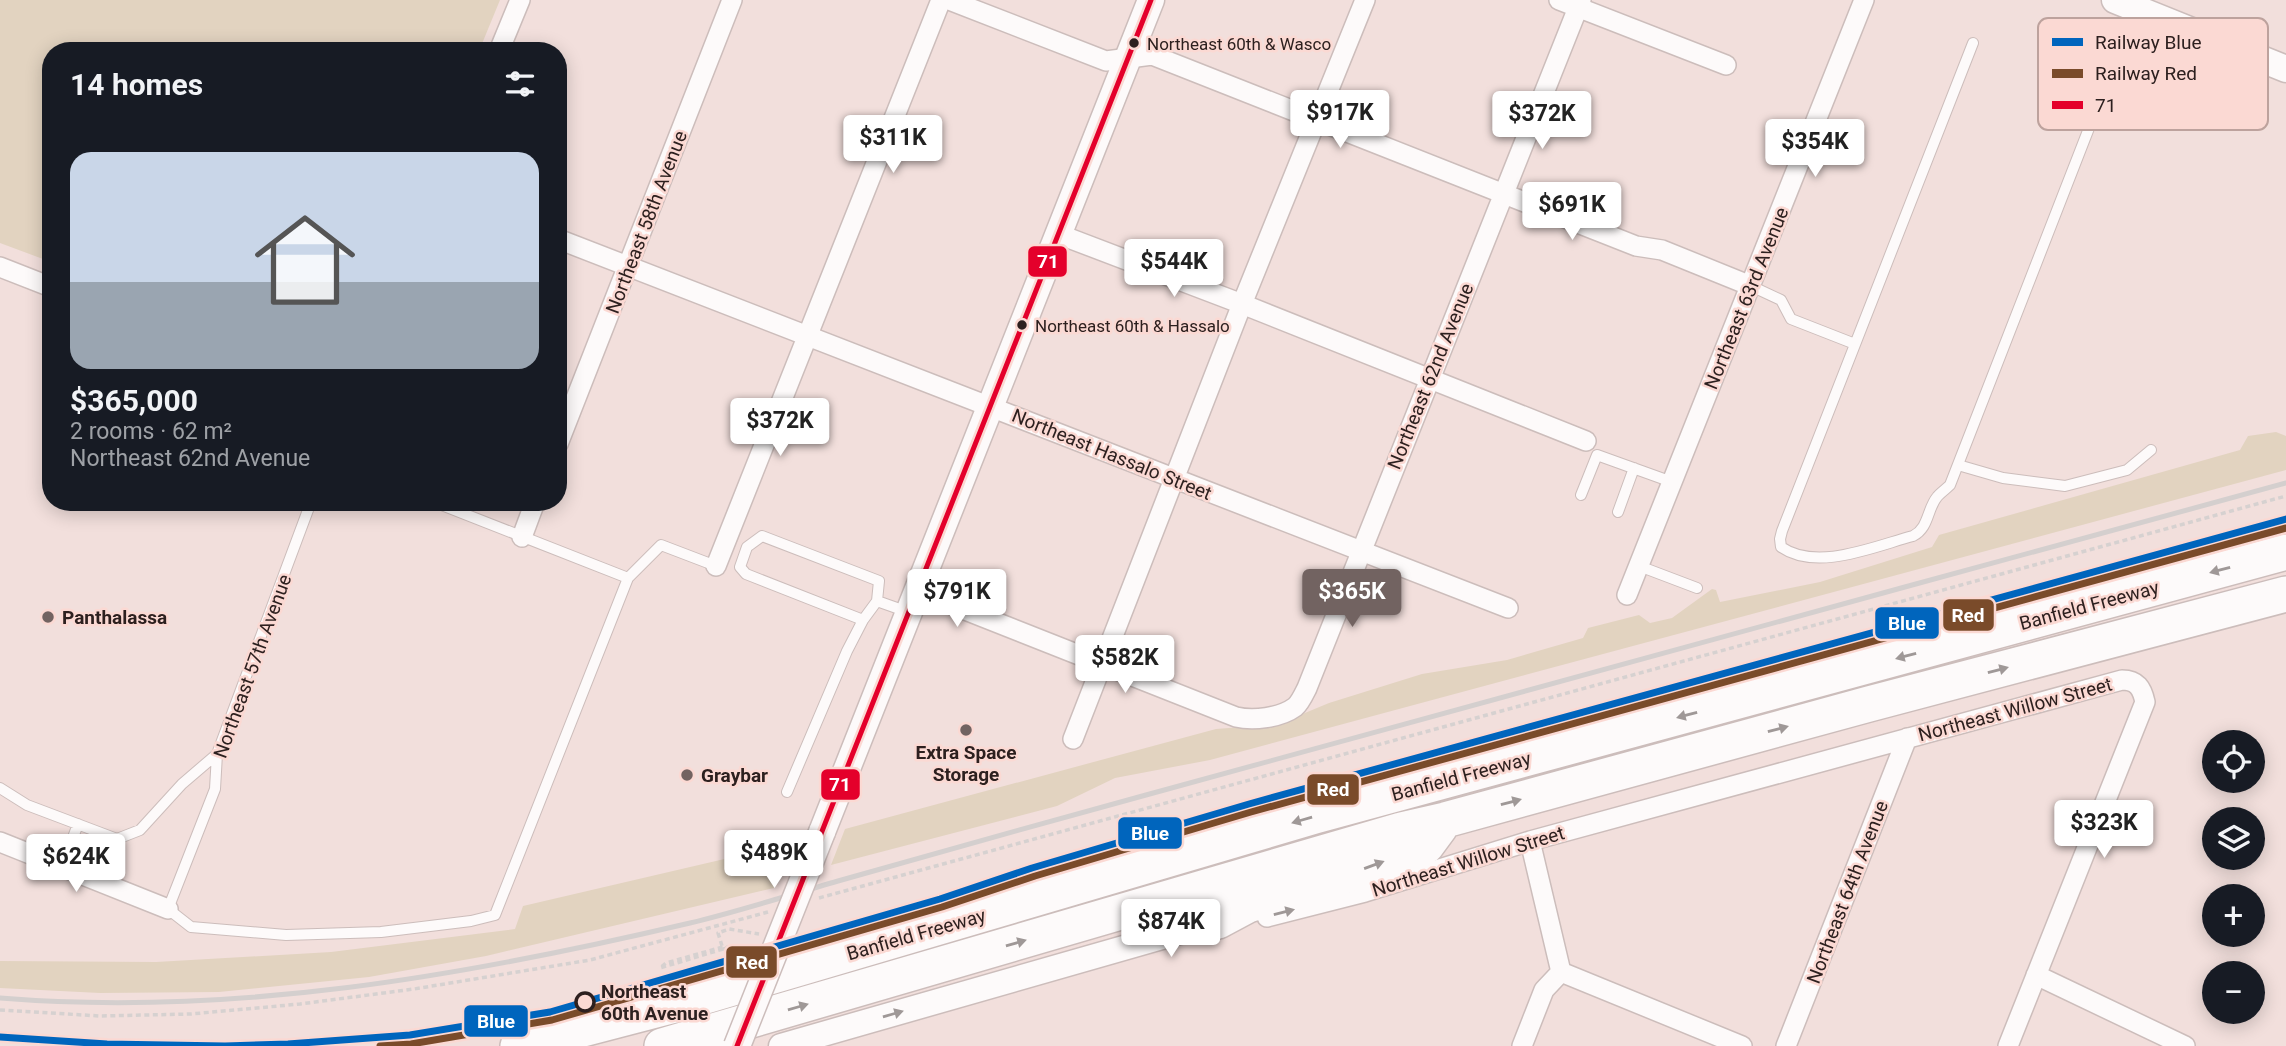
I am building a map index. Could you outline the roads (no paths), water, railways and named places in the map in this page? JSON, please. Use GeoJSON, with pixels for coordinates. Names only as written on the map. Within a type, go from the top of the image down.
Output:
{"type":"FeatureCollection","features":[{"type":"Feature","properties":{"kind":"highway","name":"Banfield Freeway"},"geometry":{"type":"LineString","coordinates":[[518,1046],[682,1003],[1349,807],[2286,552]]}},
{"type":"Feature","properties":{"kind":"highway","name":"Banfield Freeway"},"geometry":{"type":"LineString","coordinates":[[662,1046],[1401,830],[2286,594]]}},
{"type":"Feature","properties":{"kind":"highway"},"geometry":{"type":"LineString","coordinates":[[2201,618],[2286,610]]}},
{"type":"Feature","properties":{"kind":"highway"},"geometry":{"type":"LineString","coordinates":[[1218,921],[1248,905],[1333,880],[1426,846],[1446,820]]}},
{"type":"Feature","properties":{"kind":"main road"},"geometry":{"type":"LineString","coordinates":[[737,1046],[1151,0]]}},
{"type":"Feature","properties":{"kind":"main road"},"geometry":{"type":"LineString","coordinates":[[2130,3],[2165,18]]}},
{"type":"Feature","properties":{"kind":"main road"},"geometry":{"type":"LineString","coordinates":[[2268,61],[2286,69]]}},
{"type":"Feature","properties":{"kind":"street"},"geometry":{"type":"LineString","coordinates":[[503,42],[520,0]]}},
{"type":"Feature","properties":{"kind":"street","name":"Northeast 58th Avenue"},"geometry":{"type":"LineString","coordinates":[[567,421],[732,0]]}},
{"type":"Feature","properties":{"kind":"street"},"geometry":{"type":"LineString","coordinates":[[716,566],[941,0]]}},
{"type":"Feature","properties":{"kind":"street"},"geometry":{"type":"LineString","coordinates":[[949,0],[1106,61],[1152,55],[1636,246],[1662,250],[1751,286]]}},
{"type":"Feature","properties":{"kind":"street"},"geometry":{"type":"LineString","coordinates":[[1073,739],[1242,304],[1365,0]]}},
{"type":"Feature","properties":{"kind":"street"},"geometry":{"type":"LineString","coordinates":[[1559,0],[1579,4],[1726,65]]}},
{"type":"Feature","properties":{"kind":"street","name":"Northeast 63rd Avenue"},"geometry":{"type":"LineString","coordinates":[[1627,595],[1864,0]]}},
{"type":"Feature","properties":{"kind":"street","name":"Northeast 62nd Avenue"},"geometry":{"type":"LineString","coordinates":[[1102,664],[1250,720],[1282,713],[1296,706],[1307,688],[1579,4]]}},
{"type":"Feature","properties":{"kind":"street"},"geometry":{"type":"LineString","coordinates":[[1058,234],[1586,441]]}},
{"type":"Feature","properties":{"kind":"street","name":"Northeast Hassalo Street"},"geometry":{"type":"LineString","coordinates":[[567,242],[1508,608]]}},
{"type":"Feature","properties":{"kind":"street"},"geometry":{"type":"LineString","coordinates":[[0,267],[42,283]]}},
{"type":"Feature","properties":{"kind":"street"},"geometry":{"type":"LineString","coordinates":[[522,537],[532,511]]}},
{"type":"Feature","properties":{"kind":"street"},"geometry":{"type":"LineString","coordinates":[[913,602],[1102,664]]}},
{"type":"Feature","properties":{"kind":"street","name":"Northeast Willow Street"},"geometry":{"type":"LineString","coordinates":[[780,1046],[1218,921],[1236,924],[1365,892],[1530,841],[1907,738],[2122,680],[2134,682],[2140,687],[2145,702],[2036,975]]}},
{"type":"Feature","properties":{"kind":"street","name":"Northeast 64th Avenue"},"geometry":{"type":"LineString","coordinates":[[1786,1046],[1907,738]]}},
{"type":"Feature","properties":{"kind":"street"},"geometry":{"type":"LineString","coordinates":[[1530,841],[1561,972]]}},
{"type":"Feature","properties":{"kind":"street"},"geometry":{"type":"LineString","coordinates":[[0,842],[168,909]]}},
{"type":"Feature","properties":{"kind":"street"},"geometry":{"type":"LineString","coordinates":[[1522,1046],[1544,990],[1561,972]]}},
{"type":"Feature","properties":{"kind":"street"},"geometry":{"type":"LineString","coordinates":[[1561,972],[1742,1046]]}},
{"type":"Feature","properties":{"kind":"street"},"geometry":{"type":"LineString","coordinates":[[2008,1046],[2036,975],[2185,1046]]}},
{"type":"Feature","properties":{"kind":"lane"},"geometry":{"type":"LineString","coordinates":[[1973,43],[1782,531],[1781,547],[1803,558],[1834,557],[1913,536],[1923,527],[1936,498],[1950,485],[2083,130]]}},
{"type":"Feature","properties":{"kind":"lane"},"geometry":{"type":"LineString","coordinates":[[1751,286],[1781,300],[1791,319],[1855,344]]}},
{"type":"Feature","properties":{"kind":"lane"},"geometry":{"type":"LineString","coordinates":[[1958,465],[2003,478],[2065,486],[2127,470],[2151,450]]}},
{"type":"Feature","properties":{"kind":"lane"},"geometry":{"type":"LineString","coordinates":[[1581,495],[1597,455],[1672,482]]}},
{"type":"Feature","properties":{"kind":"lane"},"geometry":{"type":"LineString","coordinates":[[1618,512],[1634,468]]}},
{"type":"Feature","properties":{"kind":"lane","name":"Northeast 57th Avenue"},"geometry":{"type":"LineString","coordinates":[[168,909],[215,789],[217,754],[308,511]]}},
{"type":"Feature","properties":{"kind":"lane"},"geometry":{"type":"LineString","coordinates":[[457,511],[628,578]]}},
{"type":"Feature","properties":{"kind":"lane"},"geometry":{"type":"LineString","coordinates":[[787,792],[847,651],[863,620],[877,601],[879,581],[762,536],[747,547],[740,568],[746,574],[863,620]]}},
{"type":"Feature","properties":{"kind":"lane"},"geometry":{"type":"LineString","coordinates":[[168,909],[191,927],[286,935],[381,932],[471,921],[495,915],[628,578],[661,545],[716,566]]}},
{"type":"Feature","properties":{"kind":"lane"},"geometry":{"type":"LineString","coordinates":[[1639,566],[1697,588]]}},
{"type":"Feature","properties":{"kind":"lane"},"geometry":{"type":"LineString","coordinates":[[877,601],[913,602]]}},
{"type":"Feature","properties":{"kind":"lane"},"geometry":{"type":"LineString","coordinates":[[0,788],[27,805],[117,839],[140,830],[183,784],[217,754]]}},
{"type":"Feature","properties":{"kind":"lane"},"geometry":{"type":"LineString","coordinates":[[62,867],[78,824]]}},
{"type":"Feature","properties":{"kind":"railway"},"geometry":{"type":"LineString","coordinates":[[0,998],[174,1002],[261,997],[434,975],[520,960],[690,923],[1069,816],[2286,483]]}},
{"type":"Feature","properties":{"kind":"rail line","name":"Blue"},"geometry":{"type":"LineString","coordinates":[[0,1037],[107,1044],[288,1044],[410,1035],[550,1012],[940,899],[1032,868],[1249,804],[2286,519]]}},
{"type":"Feature","properties":{"kind":"rail line","name":"Red"},"geometry":{"type":"LineString","coordinates":[[380,1046],[411,1044],[552,1020],[942,907],[1035,876],[1251,812],[2286,528]]}},
{"type":"Feature","properties":{"kind":"place","name":"Northeast 60th & Wasco"},"geometry":{"type":"Point","coordinates":[1134,43]}},
{"type":"Feature","properties":{"kind":"place","name":"Northeast 60th & Hassalo"},"geometry":{"type":"Point","coordinates":[1022,325]}},
{"type":"Feature","properties":{"kind":"place","name":"Panthalassa"},"geometry":{"type":"Point","coordinates":[48,617]}},
{"type":"Feature","properties":{"kind":"place","name":"Extra Space Storage"},"geometry":{"type":"Point","coordinates":[966,730]}},
{"type":"Feature","properties":{"kind":"place","name":"Graybar"},"geometry":{"type":"Point","coordinates":[687,775]}},
{"type":"Feature","properties":{"kind":"place","name":"Northeast 60th Avenue"},"geometry":{"type":"Point","coordinates":[585,1002]}}]}
